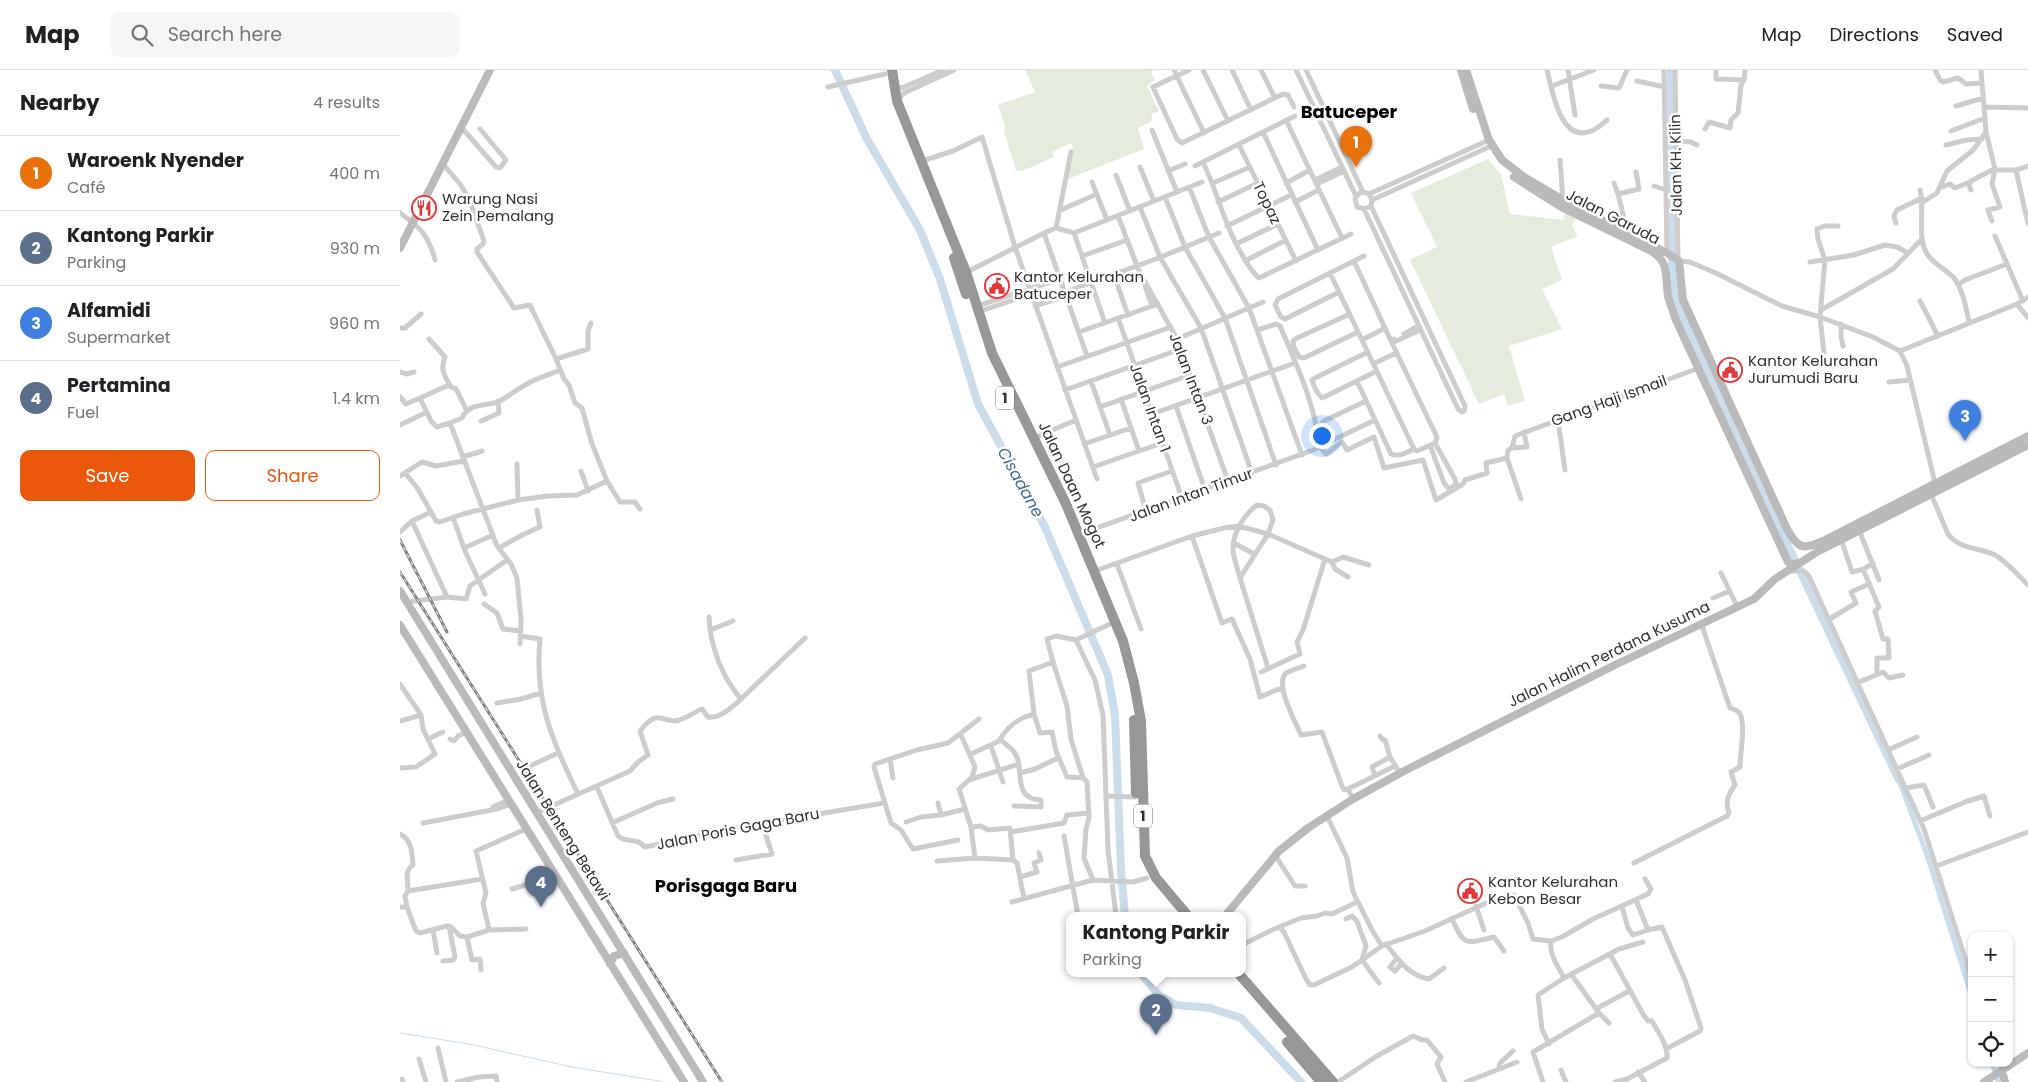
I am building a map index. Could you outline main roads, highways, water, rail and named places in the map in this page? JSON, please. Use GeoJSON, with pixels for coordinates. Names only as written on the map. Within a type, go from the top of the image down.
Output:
{"type":"FeatureCollection","features":[{"type":"Feature","properties":{"kind":"highway","name":"Jalan Daan Mogot"},"geometry":{"type":"LineString","coordinates":[[887,71],[963,274],[980,339],[990,366],[1065,515],[1126,676],[1137,721],[1132,796],[1137,845],[1141,864],[1147,878],[1176,912]]}},
{"type":"Feature","properties":{"kind":"highway","name":"Jalan Daan Mogot"},"geometry":{"type":"LineString","coordinates":[[887,71],[891,102],[978,309],[1000,371],[1080,534],[1123,641],[1134,682],[1145,856],[1156,878],[1185,912]]}},
{"type":"Feature","properties":{"kind":"highway"},"geometry":{"type":"LineString","coordinates":[[1234,977],[1319,1075],[1333,1082]]}},
{"type":"Feature","properties":{"kind":"highway"},"geometry":{"type":"LineString","coordinates":[[1240,977],[1319,1075]]}},
{"type":"Feature","properties":{"kind":"main road"},"geometry":{"type":"LineString","coordinates":[[400,248],[490,70]]}},
{"type":"Feature","properties":{"kind":"main road","name":"Jalan Garuda"},"geometry":{"type":"LineString","coordinates":[[1461,70],[1488,144],[1510,174],[1561,207],[1659,255],[1666,268],[1669,297],[1675,318],[1707,371],[1787,530],[1797,543],[1806,548]]}},
{"type":"Feature","properties":{"kind":"main road","name":"Jalan Garuda"},"geometry":{"type":"LineString","coordinates":[[1466,70],[1488,144],[1512,169],[1563,200],[1678,260],[1683,300],[1707,371],[1784,555],[1791,565],[1798,564]]}},
{"type":"Feature","properties":{"kind":"main road","name":"Jalan Halim Perdana Kusuma"},"geometry":{"type":"LineString","coordinates":[[1227,912],[1275,855],[1308,828],[1353,799],[1400,773],[1701,622],[1754,599],[1776,579],[1798,564],[1841,539],[1931,494],[2028,436]]}},
{"type":"Feature","properties":{"kind":"main road"},"geometry":{"type":"LineString","coordinates":[[2016,442],[2020,450]]}},
{"type":"Feature","properties":{"kind":"main road","name":"Jalan Halim Perdana Kusuma"},"geometry":{"type":"LineString","coordinates":[[1806,548],[1935,483],[2020,450],[2028,445]]}},
{"type":"Feature","properties":{"kind":"main road"},"geometry":{"type":"LineString","coordinates":[[1776,579],[1780,572],[1784,555]]}},
{"type":"Feature","properties":{"kind":"main road","name":"Jalan Benteng Betawi"},"geometry":{"type":"LineString","coordinates":[[400,591],[467,732],[684,1082]]}},
{"type":"Feature","properties":{"kind":"main road","name":"Jalan Benteng Betawi"},"geometry":{"type":"LineString","coordinates":[[400,625],[439,672],[536,813],[703,1082]]}},
{"type":"Feature","properties":{"kind":"main road"},"geometry":{"type":"LineString","coordinates":[[604,951],[619,949]]}},
{"type":"Feature","properties":{"kind":"main road"},"geometry":{"type":"LineString","coordinates":[[611,962],[619,949]]}},
{"type":"Feature","properties":{"kind":"main road"},"geometry":{"type":"LineString","coordinates":[[1984,1082],[2028,1053]]}},
{"type":"Feature","properties":{"kind":"main road"},"geometry":{"type":"LineString","coordinates":[[1998,1071],[2005,1082]]}},
{"type":"Feature","properties":{"kind":"waterway","name":"Cisadane"},"geometry":{"type":"LineString","coordinates":[[835,70],[867,139],[920,230],[940,279],[978,404],[1045,527],[1108,675],[1115,715],[1121,870],[1125,912]]}},
{"type":"Feature","properties":{"kind":"waterway"},"geometry":{"type":"LineString","coordinates":[[1671,70],[1672,265],[1676,303],[1763,493],[1899,780]]}},
{"type":"Feature","properties":{"kind":"waterway"},"geometry":{"type":"LineString","coordinates":[[1899,780],[1927,855],[1968,984]]}},
{"type":"Feature","properties":{"kind":"waterway","name":"Cisadane"},"geometry":{"type":"LineString","coordinates":[[1144,977],[1159,995],[1176,1005],[1210,1008],[1241,1018],[1301,1082]]}},
{"type":"Feature","properties":{"kind":"waterway"},"geometry":{"type":"LineString","coordinates":[[400,1033],[469,1044],[572,1067],[665,1082]]}},
{"type":"Feature","properties":{"kind":"waterway"},"geometry":{"type":"LineString","coordinates":[[1993,1067],[1998,1082]]}},
{"type":"Feature","properties":{"kind":"railway"},"geometry":{"type":"LineString","coordinates":[[400,540],[447,632]]}},
{"type":"Feature","properties":{"kind":"railway"},"geometry":{"type":"LineString","coordinates":[[400,572],[722,1082]]}},
{"type":"Feature","properties":{"kind":"place","name":"Waroenk Nyender"},"geometry":{"type":"Point","coordinates":[1356,167]}},
{"type":"Feature","properties":{"kind":"place","name":"Warung Nasi Zein Pemalang"},"geometry":{"type":"Point","coordinates":[424,208]}},
{"type":"Feature","properties":{"kind":"place","name":"Kantor Kelurahan Batuceper"},"geometry":{"type":"Point","coordinates":[997,286]}},
{"type":"Feature","properties":{"kind":"place","name":"Kantor Kelurahan Jurumudi Baru"},"geometry":{"type":"Point","coordinates":[1730,370]}},
{"type":"Feature","properties":{"kind":"place","name":"Alfamidi"},"geometry":{"type":"Point","coordinates":[1965,441]}},
{"type":"Feature","properties":{"kind":"place","name":"Kantor Kelurahan Kebon Besar"},"geometry":{"type":"Point","coordinates":[1470,891]}},
{"type":"Feature","properties":{"kind":"place","name":"Pertamina"},"geometry":{"type":"Point","coordinates":[541,907]}},
{"type":"Feature","properties":{"kind":"place","name":"Kantong Parkir"},"geometry":{"type":"Point","coordinates":[1156,1035]}},
{"type":"Feature","properties":{"kind":"district","name":"Batuceper"},"geometry":{"type":"Point","coordinates":[1349,112]}},
{"type":"Feature","properties":{"kind":"district","name":"Porisgaga Baru"},"geometry":{"type":"Point","coordinates":[726,886]}}]}
